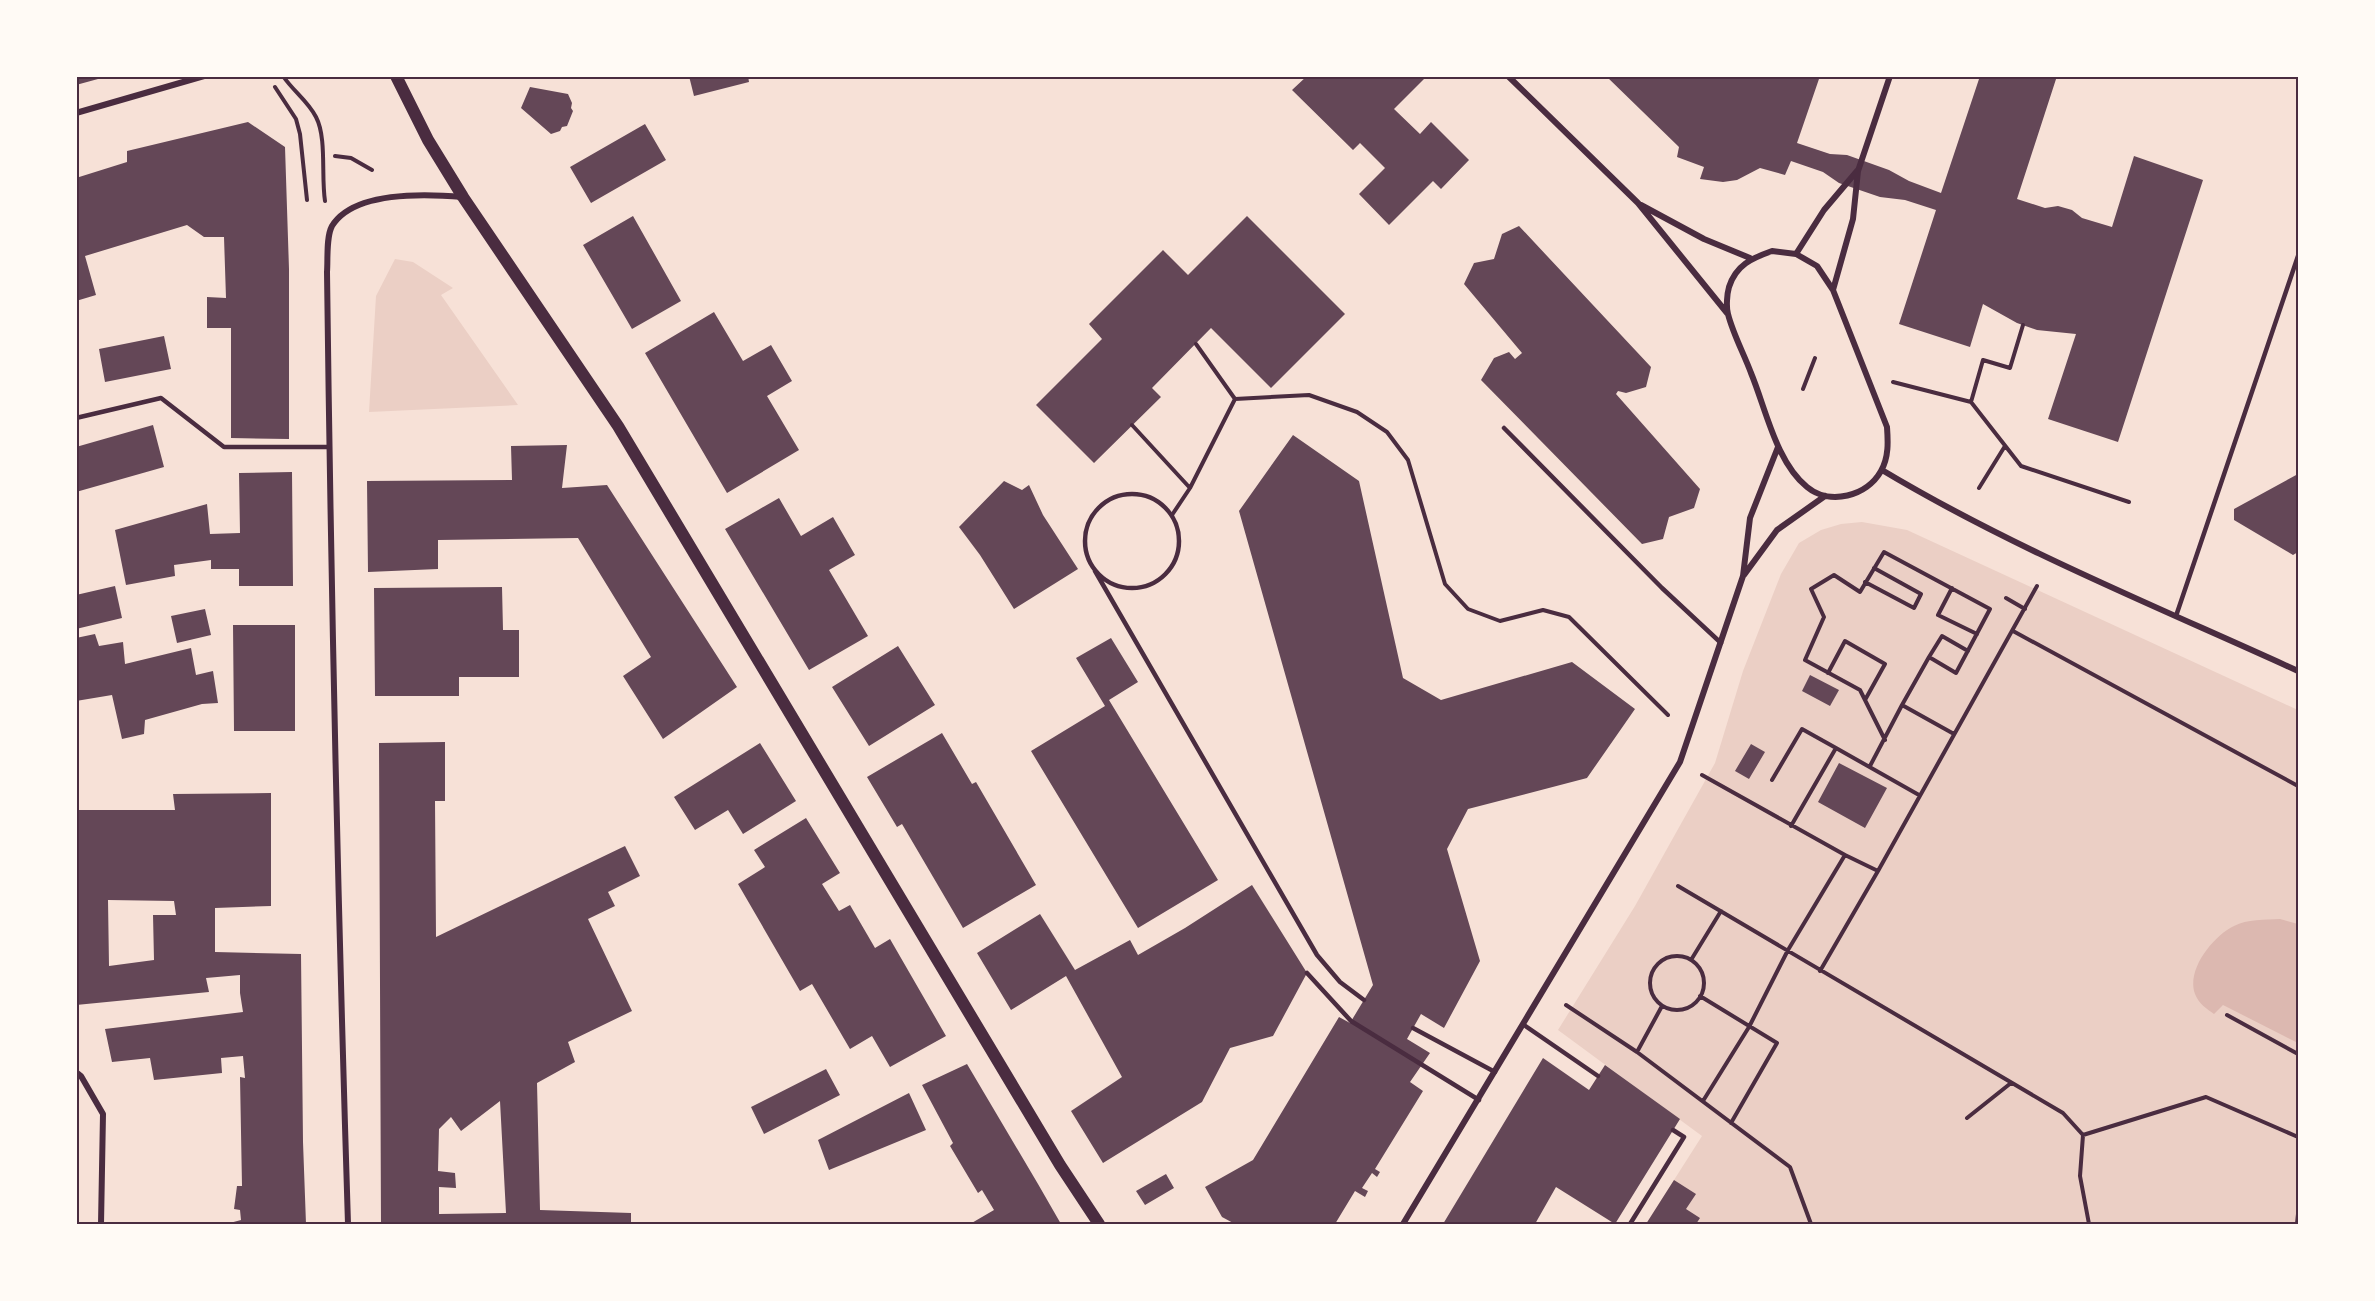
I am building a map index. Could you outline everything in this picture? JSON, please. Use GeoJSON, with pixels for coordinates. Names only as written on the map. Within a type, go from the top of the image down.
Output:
{"type":"FeatureCollection","features":[{"type":"Feature","properties":{"kind":"main road"},"geometry":{"type":"LineString","coordinates":[[396,76],[428,140],[463,197],[618,426],[1054,1155],[1099,1224]]}},
{"type":"Feature","properties":{"kind":"street"},"geometry":{"type":"LineString","coordinates":[[76,113],[204,76]]}},
{"type":"Feature","properties":{"kind":"street"},"geometry":{"type":"LineString","coordinates":[[1508,76],[1638,203],[1727,313],[1765,407],[1778,447],[1793,473],[1808,488],[1825,496],[1846,496],[1868,487],[1882,470],[1888,448],[1887,426],[1833,290],[1817,266],[1796,254],[1772,251],[1750,258],[1735,272],[1728,289],[1727,313]]}},
{"type":"Feature","properties":{"kind":"street"},"geometry":{"type":"LineString","coordinates":[[1833,290],[1853,219],[1858,171],[1890,76]]}},
{"type":"Feature","properties":{"kind":"street"},"geometry":{"type":"LineString","coordinates":[[1796,254],[1824,210],[1858,171]]}},
{"type":"Feature","properties":{"kind":"street"},"geometry":{"type":"LineString","coordinates":[[348,1224],[336,826],[329,447],[327,272],[332,226],[345,213],[385,197],[420,193],[463,197]]}},
{"type":"Feature","properties":{"kind":"street"},"geometry":{"type":"LineString","coordinates":[[1638,203],[1704,239],[1750,258]]}},
{"type":"Feature","properties":{"kind":"street"},"geometry":{"type":"LineString","coordinates":[[1403,1224],[1680,762],[1743,576],[1750,518],[1778,447]]}},
{"type":"Feature","properties":{"kind":"street"},"geometry":{"type":"LineString","coordinates":[[1882,470],[1925,496],[2005,538],[2298,671]]}},
{"type":"Feature","properties":{"kind":"street"},"geometry":{"type":"LineString","coordinates":[[1743,576],[1777,530],[1825,496]]}},
{"type":"Feature","properties":{"kind":"street"},"geometry":{"type":"LineString","coordinates":[[76,1072],[81,1076],[103,1114],[101,1224]]}},
{"type":"Feature","properties":{"kind":"lane"},"geometry":{"type":"LineString","coordinates":[[2176,615],[2298,256]]}},
{"type":"Feature","properties":{"kind":"lane"},"geometry":{"type":"LineString","coordinates":[[76,418],[161,398],[224,447],[329,447]]}},
{"type":"Feature","properties":{"kind":"lane"},"geometry":{"type":"LineString","coordinates":[[1504,428],[1662,588],[1721,643]]}},
{"type":"Feature","properties":{"kind":"lane"},"geometry":{"type":"LineString","coordinates":[[1095,571],[1107,581],[1122,587],[1138,588],[1153,584],[1166,574],[1178,553],[1178,529],[1172,514],[1161,503],[1148,496],[1133,493],[1117,496],[1104,502],[1093,513],[1086,527],[1084,542],[1088,557],[1095,571],[1317,955],[1340,982],[1364,1000]]}},
{"type":"Feature","properties":{"kind":"lane"},"geometry":{"type":"LineString","coordinates":[[1307,973],[1352,1021],[1479,1100]]}},
{"type":"Feature","properties":{"kind":"lane"},"geometry":{"type":"LineString","coordinates":[[1524,1024],[1598,1076]]}},
{"type":"Feature","properties":{"kind":"lane"},"geometry":{"type":"LineString","coordinates":[[1413,1028],[1495,1072]]}},
{"type":"Feature","properties":{"kind":"lane"},"geometry":{"type":"LineString","coordinates":[[1630,1224],[1684,1137],[1673,1130]]}},
{"type":"Feature","properties":{"kind":"path"},"geometry":{"type":"LineString","coordinates":[[283,76],[307,104],[321,130],[322,179],[332,226]]}},
{"type":"Feature","properties":{"kind":"path"},"geometry":{"type":"LineString","coordinates":[[275,87],[296,119],[300,134],[307,200]]}},
{"type":"Feature","properties":{"kind":"path"},"geometry":{"type":"LineString","coordinates":[[335,156],[351,158],[372,170]]}},
{"type":"Feature","properties":{"kind":"path"},"geometry":{"type":"LineString","coordinates":[[1971,402],[1983,360],[2010,369],[2024,325]]}},
{"type":"Feature","properties":{"kind":"path"},"geometry":{"type":"LineString","coordinates":[[1196,344],[1235,399]]}},
{"type":"Feature","properties":{"kind":"path"},"geometry":{"type":"LineString","coordinates":[[1803,389],[1815,358]]}},
{"type":"Feature","properties":{"kind":"path"},"geometry":{"type":"LineString","coordinates":[[1892,382],[1971,402],[2021,466],[2129,502]]}},
{"type":"Feature","properties":{"kind":"path"},"geometry":{"type":"LineString","coordinates":[[1235,399],[1309,395],[1357,412],[1387,432],[1408,459],[1444,584],[1468,609],[1500,621],[1543,610],[1569,617],[1668,715]]}},
{"type":"Feature","properties":{"kind":"path"},"geometry":{"type":"LineString","coordinates":[[1172,514],[1190,488],[1235,399]]}},
{"type":"Feature","properties":{"kind":"path"},"geometry":{"type":"LineString","coordinates":[[1132,425],[1190,488]]}},
{"type":"Feature","properties":{"kind":"path"},"geometry":{"type":"LineString","coordinates":[[1979,488],[2005,446]]}},
{"type":"Feature","properties":{"kind":"path"},"geometry":{"type":"LineString","coordinates":[[1885,740],[1860,690],[1805,660],[1824,616],[1811,589],[1834,575],[1860,592],[1884,552],[1990,609],[1956,673],[1929,657]]}},
{"type":"Feature","properties":{"kind":"path"},"geometry":{"type":"LineString","coordinates":[[1865,582],[1914,608],[1921,594],[1875,568]]}},
{"type":"Feature","properties":{"kind":"path"},"geometry":{"type":"LineString","coordinates":[[1820,970],[2037,586]]}},
{"type":"Feature","properties":{"kind":"path"},"geometry":{"type":"LineString","coordinates":[[1952,588],[1938,615],[1977,634]]}},
{"type":"Feature","properties":{"kind":"path"},"geometry":{"type":"LineString","coordinates":[[2006,598],[2025,609]]}},
{"type":"Feature","properties":{"kind":"path"},"geometry":{"type":"LineString","coordinates":[[2013,631],[2298,786]]}},
{"type":"Feature","properties":{"kind":"path"},"geometry":{"type":"LineString","coordinates":[[1870,766],[1941,636],[1968,651]]}},
{"type":"Feature","properties":{"kind":"path"},"geometry":{"type":"LineString","coordinates":[[1828,672],[1845,641],[1885,664],[1865,700]]}},
{"type":"Feature","properties":{"kind":"path"},"geometry":{"type":"LineString","coordinates":[[1902,705],[1954,734]]}},
{"type":"Feature","properties":{"kind":"path"},"geometry":{"type":"LineString","coordinates":[[1772,780],[1802,729],[1919,795]]}},
{"type":"Feature","properties":{"kind":"path"},"geometry":{"type":"LineString","coordinates":[[1791,826],[1836,748]]}},
{"type":"Feature","properties":{"kind":"path"},"geometry":{"type":"LineString","coordinates":[[1702,775],[1791,826],[1878,871]]}},
{"type":"Feature","properties":{"kind":"path"},"geometry":{"type":"LineString","coordinates":[[1703,1101],[1749,1027],[1788,950],[1845,855]]}},
{"type":"Feature","properties":{"kind":"path"},"geometry":{"type":"LineString","coordinates":[[1678,886],[2063,1113],[2083,1135],[2080,1176],[2089,1224]]}},
{"type":"Feature","properties":{"kind":"path"},"geometry":{"type":"LineString","coordinates":[[1691,960],[1721,911]]}},
{"type":"Feature","properties":{"kind":"path"},"geometry":{"type":"LineString","coordinates":[[1675,956],[1691,960],[1702,972],[1704,980],[1700,996],[1687,1008],[1670,1009],[1662,1005],[1656,999],[1650,984],[1654,968],[1667,957],[1675,956]]}},
{"type":"Feature","properties":{"kind":"path"},"geometry":{"type":"LineString","coordinates":[[1700,996],[1777,1043],[1731,1123]]}},
{"type":"Feature","properties":{"kind":"path"},"geometry":{"type":"LineString","coordinates":[[1566,1005],[1637,1052],[1790,1167],[1811,1224]]}},
{"type":"Feature","properties":{"kind":"path"},"geometry":{"type":"LineString","coordinates":[[1637,1052],[1662,1005]]}},
{"type":"Feature","properties":{"kind":"path"},"geometry":{"type":"LineString","coordinates":[[2227,1015],[2298,1054]]}},
{"type":"Feature","properties":{"kind":"path"},"geometry":{"type":"LineString","coordinates":[[1967,1118],[2011,1082]]}},
{"type":"Feature","properties":{"kind":"path"},"geometry":{"type":"LineString","coordinates":[[2083,1135],[2206,1097],[2298,1137]]}},
{"type":"Feature","properties":{"kind":"path"},"geometry":{"type":"LineString","coordinates":[[2297,1224],[2298,1214]]}},
{"type":"Feature","properties":{"kind":"shaded area"},"geometry":{"type":"Polygon","coordinates":[[[395,259],[413,262],[453,288],[441,295],[518,405],[369,412],[376,296],[395,259]]]}},
{"type":"Feature","properties":{"kind":"shaded area"},"geometry":{"type":"Polygon","coordinates":[[[1862,522],[1907,530],[2298,710],[2298,1224],[1646,1224],[1702,1136],[1558,1030],[1635,906],[1715,763],[1743,671],[1781,574],[1799,543],[1821,530],[1841,524],[1862,522]]]}},
{"type":"Feature","properties":{"kind":"shaded area"},"geometry":{"type":"Polygon","coordinates":[[[2280,919],[2298,924],[2298,1043],[2223,1005],[2214,1014],[2199,1001],[2193,985],[2194,975],[2203,955],[2218,937],[2234,926],[2245,922],[2280,919]]]}},
{"type":"Feature","properties":{"kind":"building"},"geometry":{"type":"Polygon","coordinates":[[[76,76],[97,76],[98,79],[76,85],[76,76]]]}},
{"type":"Feature","properties":{"kind":"building"},"geometry":{"type":"Polygon","coordinates":[[[689,76],[748,76],[749,82],[694,96],[689,76]]]}},
{"type":"Feature","properties":{"kind":"building"},"geometry":{"type":"Polygon","coordinates":[[[1307,76],[1427,76],[1394,109],[1420,134],[1431,122],[1469,160],[1441,189],[1433,181],[1389,225],[1359,194],[1385,168],[1360,143],[1353,150],[1292,90],[1307,76]]]}},
{"type":"Feature","properties":{"kind":"building"},"geometry":{"type":"Polygon","coordinates":[[[1606,76],[1820,76],[1797,143],[1830,154],[1847,155],[1889,170],[1909,181],[1941,193],[1980,76],[2057,76],[2017,199],[2045,208],[2058,206],[2072,210],[2082,218],[2112,227],[2134,156],[2203,180],[2118,442],[2048,419],[2076,334],[2037,330],[2017,323],[1983,304],[1970,347],[1899,324],[1936,210],[1905,200],[1880,197],[1839,183],[1823,172],[1791,161],[1785,175],[1760,168],[1737,180],[1723,182],[1700,179],[1704,167],[1677,157],[1679,147],[1606,76]]]}},
{"type":"Feature","properties":{"kind":"building"},"geometry":{"type":"Polygon","coordinates":[[[530,87],[568,94],[573,111],[567,126],[551,134],[521,108],[530,87]]]}},
{"type":"Feature","properties":{"kind":"building"},"geometry":{"type":"Polygon","coordinates":[[[248,122],[285,147],[289,269],[289,439],[231,438],[231,328],[207,328],[207,297],[226,298],[224,237],[204,237],[187,225],[85,256],[96,295],[76,301],[76,178],[127,162],[127,151],[248,122]]]}},
{"type":"Feature","properties":{"kind":"building"},"geometry":{"type":"Polygon","coordinates":[[[645,124],[666,160],[591,203],[570,167],[645,124]]]}},
{"type":"Feature","properties":{"kind":"building"},"geometry":{"type":"Polygon","coordinates":[[[633,216],[681,301],[632,329],[583,245],[633,216]]]}},
{"type":"Feature","properties":{"kind":"building"},"geometry":{"type":"Polygon","coordinates":[[[1247,216],[1345,314],[1271,388],[1211,328],[1152,388],[1161,397],[1094,463],[1036,405],[1102,339],[1089,324],[1163,250],[1188,275],[1247,216]]]}},
{"type":"Feature","properties":{"kind":"building"},"geometry":{"type":"Polygon","coordinates":[[[1519,226],[1651,367],[1646,387],[1626,393],[1618,391],[1616,394],[1700,489],[1694,508],[1669,517],[1663,539],[1642,544],[1481,380],[1494,358],[1509,352],[1515,359],[1522,353],[1464,284],[1474,263],[1494,259],[1502,234],[1519,226]]]}},
{"type":"Feature","properties":{"kind":"building"},"geometry":{"type":"Polygon","coordinates":[[[714,312],[743,361],[771,345],[792,381],[767,396],[799,450],[727,493],[645,353],[714,312]]]}},
{"type":"Feature","properties":{"kind":"building"},"geometry":{"type":"Polygon","coordinates":[[[164,336],[171,369],[105,382],[99,349],[164,336]]]}},
{"type":"Feature","properties":{"kind":"building"},"geometry":{"type":"Polygon","coordinates":[[[153,425],[164,467],[76,492],[76,447],[153,425]]]}},
{"type":"Feature","properties":{"kind":"building"},"geometry":{"type":"Polygon","coordinates":[[[1293,435],[1359,481],[1403,678],[1441,700],[1572,662],[1635,709],[1587,778],[1468,809],[1447,849],[1480,961],[1444,1028],[1421,1014],[1407,1039],[1430,1053],[1410,1082],[1423,1091],[1375,1169],[1380,1172],[1377,1177],[1372,1173],[1362,1188],[1368,1191],[1365,1197],[1355,1191],[1335,1224],[1235,1224],[1222,1217],[1205,1187],[1253,1160],[1339,1017],[1350,1023],[1373,985],[1239,511],[1293,435]]]}},
{"type":"Feature","properties":{"kind":"building"},"geometry":{"type":"Polygon","coordinates":[[[567,445],[562,488],[607,485],[737,687],[663,739],[623,676],[651,657],[578,538],[438,540],[438,569],[368,572],[367,481],[512,480],[511,446],[567,445]]]}},
{"type":"Feature","properties":{"kind":"building"},"geometry":{"type":"Polygon","coordinates":[[[292,472],[293,586],[239,586],[239,569],[211,569],[211,560],[174,565],[175,576],[126,585],[115,530],[207,504],[210,534],[240,533],[239,473],[292,472]]]}},
{"type":"Feature","properties":{"kind":"building"},"geometry":{"type":"Polygon","coordinates":[[[2298,474],[2298,552],[2293,555],[2234,520],[2234,509],[2298,474]]]}},
{"type":"Feature","properties":{"kind":"building"},"geometry":{"type":"Polygon","coordinates":[[[1004,481],[1022,490],[1029,485],[1043,515],[1078,569],[1014,609],[980,555],[959,527],[1004,481]]]}},
{"type":"Feature","properties":{"kind":"building"},"geometry":{"type":"Polygon","coordinates":[[[779,498],[801,536],[833,517],[855,555],[829,570],[868,636],[809,670],[725,529],[779,498]]]}},
{"type":"Feature","properties":{"kind":"building"},"geometry":{"type":"Polygon","coordinates":[[[115,586],[122,618],[76,629],[76,595],[115,586]]]}},
{"type":"Feature","properties":{"kind":"building"},"geometry":{"type":"Polygon","coordinates":[[[502,587],[503,630],[519,630],[519,677],[459,677],[459,696],[375,696],[374,588],[502,587]]]}},
{"type":"Feature","properties":{"kind":"building"},"geometry":{"type":"Polygon","coordinates":[[[205,609],[211,635],[177,643],[171,616],[205,609]]]}},
{"type":"Feature","properties":{"kind":"building"},"geometry":{"type":"Polygon","coordinates":[[[233,625],[295,625],[295,731],[234,731],[233,625]]]}},
{"type":"Feature","properties":{"kind":"building"},"geometry":{"type":"Polygon","coordinates":[[[95,634],[99,646],[123,642],[125,664],[191,648],[196,675],[213,671],[218,703],[202,704],[145,720],[144,734],[122,739],[112,695],[76,701],[76,638],[95,634]]]}},
{"type":"Feature","properties":{"kind":"building"},"geometry":{"type":"Polygon","coordinates":[[[1111,638],[1138,682],[1109,700],[1218,880],[1138,928],[1031,751],[1105,706],[1076,658],[1111,638]]]}},
{"type":"Feature","properties":{"kind":"building"},"geometry":{"type":"Polygon","coordinates":[[[898,646],[935,705],[869,746],[832,687],[898,646]]]}},
{"type":"Feature","properties":{"kind":"building"},"geometry":{"type":"Polygon","coordinates":[[[1810,675],[1839,690],[1830,706],[1802,691],[1810,675]]]}},
{"type":"Feature","properties":{"kind":"building"},"geometry":{"type":"Polygon","coordinates":[[[942,733],[972,784],[976,782],[1036,885],[963,928],[902,824],[897,827],[867,777],[942,733]]]}},
{"type":"Feature","properties":{"kind":"building"},"geometry":{"type":"Polygon","coordinates":[[[445,742],[445,801],[435,801],[436,937],[625,846],[640,876],[608,892],[615,906],[588,919],[632,1011],[568,1042],[575,1062],[537,1083],[540,1210],[631,1213],[631,1224],[381,1224],[379,743],[445,742]],[[500,1101],[461,1131],[451,1117],[439,1129],[438,1171],[455,1173],[456,1188],[439,1187],[439,1214],[506,1213],[500,1101]]]}},
{"type":"Feature","properties":{"kind":"building"},"geometry":{"type":"Polygon","coordinates":[[[760,743],[796,801],[743,834],[728,810],[695,830],[674,797],[760,743]]]}},
{"type":"Feature","properties":{"kind":"building"},"geometry":{"type":"Polygon","coordinates":[[[1751,744],[1765,752],[1749,779],[1735,771],[1751,744]]]}},
{"type":"Feature","properties":{"kind":"building"},"geometry":{"type":"Polygon","coordinates":[[[1839,763],[1887,788],[1865,828],[1818,802],[1839,763]]]}},
{"type":"Feature","properties":{"kind":"building"},"geometry":{"type":"Polygon","coordinates":[[[271,793],[271,906],[215,908],[215,952],[301,954],[306,1224],[226,1224],[241,1220],[240,1210],[234,1209],[237,1186],[242,1186],[240,1077],[245,1078],[243,1056],[221,1058],[222,1073],[154,1080],[150,1058],[112,1062],[105,1029],[243,1012],[240,975],[206,978],[209,992],[76,1005],[76,810],[175,810],[173,794],[271,793]],[[108,900],[109,966],[154,960],[153,915],[176,915],[174,901],[108,900]]]}},
{"type":"Feature","properties":{"kind":"building"},"geometry":{"type":"Polygon","coordinates":[[[806,818],[840,873],[822,884],[839,911],[850,905],[875,948],[890,939],[946,1036],[890,1067],[872,1036],[850,1049],[812,984],[800,991],[738,884],[765,867],[754,850],[806,818]]]}},
{"type":"Feature","properties":{"kind":"building"},"geometry":{"type":"Polygon","coordinates":[[[1252,885],[1307,973],[1273,1036],[1230,1048],[1202,1102],[1103,1163],[1071,1111],[1122,1077],[1066,976],[1011,1010],[977,953],[1040,914],[1075,970],[1130,940],[1138,955],[1252,885]]]}},
{"type":"Feature","properties":{"kind":"building"},"geometry":{"type":"Polygon","coordinates":[[[1543,1058],[1589,1090],[1605,1065],[1680,1119],[1615,1224],[1556,1187],[1535,1224],[1443,1224],[1543,1058]]]}},
{"type":"Feature","properties":{"kind":"building"},"geometry":{"type":"Polygon","coordinates":[[[967,1064],[1061,1224],[970,1224],[994,1210],[982,1190],[978,1193],[950,1146],[953,1143],[922,1085],[967,1064]]]}},
{"type":"Feature","properties":{"kind":"building"},"geometry":{"type":"Polygon","coordinates":[[[826,1069],[840,1095],[764,1134],[751,1107],[826,1069]]]}},
{"type":"Feature","properties":{"kind":"building"},"geometry":{"type":"Polygon","coordinates":[[[909,1093],[926,1130],[829,1170],[818,1140],[909,1093]]]}},
{"type":"Feature","properties":{"kind":"building"},"geometry":{"type":"Polygon","coordinates":[[[1166,1174],[1174,1188],[1145,1205],[1136,1191],[1166,1174]]]}},
{"type":"Feature","properties":{"kind":"building"},"geometry":{"type":"Polygon","coordinates":[[[1674,1180],[1696,1194],[1686,1209],[1700,1218],[1696,1224],[1646,1224],[1674,1180]]]}}]}
